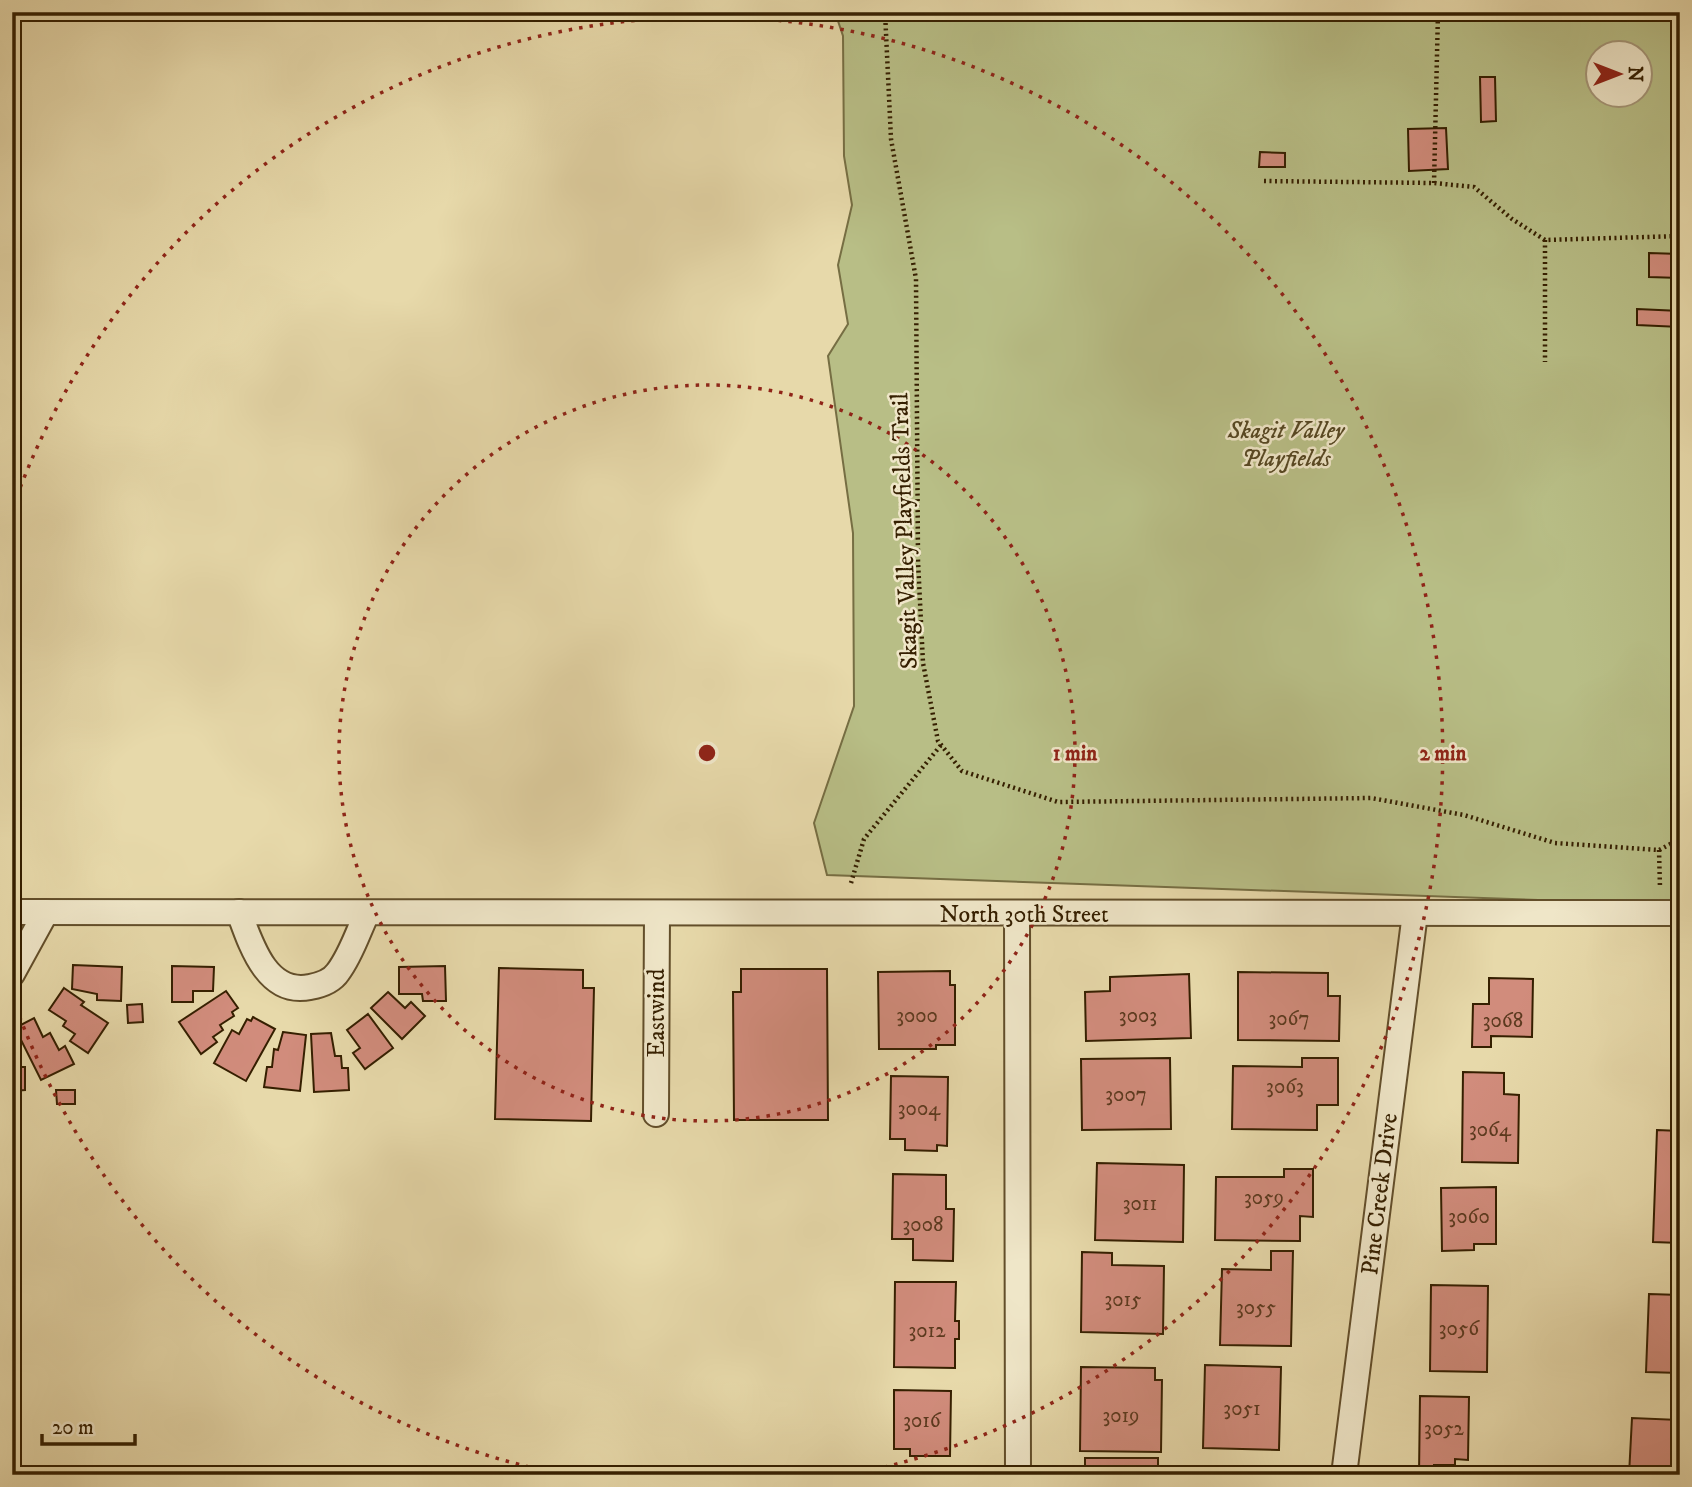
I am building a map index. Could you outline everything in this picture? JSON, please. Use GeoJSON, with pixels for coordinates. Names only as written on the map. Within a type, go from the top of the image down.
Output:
{"type":"FeatureCollection","features":[{"type":"Feature","properties":{"kind":"street","name":"North 30th Street"},"geometry":{"type":"LineString","coordinates":[[12,912],[1670,913]]}},
{"type":"Feature","properties":{"kind":"street"},"geometry":{"type":"LineString","coordinates":[[12,975],[46,912]]}},
{"type":"Feature","properties":{"kind":"street"},"geometry":{"type":"LineString","coordinates":[[239,912],[249,941],[272,977],[287,988],[322,984],[337,974],[367,913]]}},
{"type":"Feature","properties":{"kind":"street","name":"Eastwind"},"geometry":{"type":"LineString","coordinates":[[656,1114],[657,913]]}},
{"type":"Feature","properties":{"kind":"street"},"geometry":{"type":"LineString","coordinates":[[1017,914],[1018,1475]]}},
{"type":"Feature","properties":{"kind":"street","name":"Pine Creek Drive"},"geometry":{"type":"LineString","coordinates":[[1343,1475],[1415,914]]}},
{"type":"Feature","properties":{"kind":"path","name":"Skagit Valley Playfields Trail"},"geometry":{"type":"LineString","coordinates":[[885,12],[891,139],[916,279],[918,561],[922,663],[938,741],[962,771],[1058,802],[1371,799],[1464,816],[1555,843],[1659,850]]}},
{"type":"Feature","properties":{"kind":"path"},"geometry":{"type":"LineString","coordinates":[[1434,183],[1438,12]]}},
{"type":"Feature","properties":{"kind":"path"},"geometry":{"type":"LineString","coordinates":[[1265,181],[1434,183],[1474,187],[1512,219],[1545,240],[1680,236]]}},
{"type":"Feature","properties":{"kind":"path"},"geometry":{"type":"LineString","coordinates":[[1545,240],[1545,362]]}},
{"type":"Feature","properties":{"kind":"path"},"geometry":{"type":"LineString","coordinates":[[851,883],[864,839],[942,746]]}},
{"type":"Feature","properties":{"kind":"path"},"geometry":{"type":"LineString","coordinates":[[1670,913],[1659,850],[1680,839]]}},
{"type":"Feature","properties":{"kind":"green space","name":"Skagit Valley Playfields"},"geometry":{"type":"Polygon","coordinates":[[[835,12],[1680,12],[1680,905],[827,875],[814,823],[854,706],[853,533],[828,356],[848,324],[838,265],[852,205],[844,156],[843,36],[835,12]]]}},
{"type":"Feature","properties":{"kind":"building"},"geometry":{"type":"Polygon","coordinates":[[[1480,77],[1495,77],[1496,121],[1481,122],[1480,77]]]}},
{"type":"Feature","properties":{"kind":"building"},"geometry":{"type":"Polygon","coordinates":[[[1446,128],[1448,169],[1409,171],[1408,129],[1446,128]]]}},
{"type":"Feature","properties":{"kind":"building"},"geometry":{"type":"Polygon","coordinates":[[[1260,152],[1285,153],[1285,167],[1259,167],[1260,152]]]}},
{"type":"Feature","properties":{"kind":"building"},"geometry":{"type":"Polygon","coordinates":[[[1649,253],[1680,254],[1680,278],[1649,277],[1649,253]]]}},
{"type":"Feature","properties":{"kind":"building"},"geometry":{"type":"Polygon","coordinates":[[[1637,309],[1680,311],[1680,327],[1637,325],[1637,309]]]}},
{"type":"Feature","properties":{"kind":"building"},"geometry":{"type":"Polygon","coordinates":[[[73,965],[122,967],[121,1001],[97,1000],[97,994],[72,989],[73,965]]]}},
{"type":"Feature","properties":{"kind":"building"},"geometry":{"type":"Polygon","coordinates":[[[172,966],[214,967],[213,991],[193,991],[193,1002],[172,1002],[172,966]]]}},
{"type":"Feature","properties":{"kind":"building"},"geometry":{"type":"Polygon","coordinates":[[[445,966],[446,1001],[423,1001],[422,994],[399,994],[399,967],[445,966]]]}},
{"type":"Feature","properties":{"kind":"building"},"geometry":{"type":"Polygon","coordinates":[[[499,968],[583,970],[583,988],[594,988],[591,1121],[495,1119],[499,968]]]}},
{"type":"Feature","properties":{"kind":"building"},"geometry":{"type":"Polygon","coordinates":[[[741,969],[827,969],[828,1120],[734,1120],[733,992],[741,992],[741,969]]]}},
{"type":"Feature","properties":{"kind":"building"},"geometry":{"type":"Polygon","coordinates":[[[950,971],[950,985],[955,985],[955,1045],[936,1045],[936,1049],[879,1049],[878,972],[950,971]]]}},
{"type":"Feature","properties":{"kind":"building"},"geometry":{"type":"Polygon","coordinates":[[[1238,972],[1328,973],[1328,996],[1340,996],[1339,1041],[1238,1040],[1238,972]]]}},
{"type":"Feature","properties":{"kind":"building"},"geometry":{"type":"Polygon","coordinates":[[[1189,974],[1191,1038],[1086,1041],[1085,992],[1110,991],[1110,977],[1189,974]]]}},
{"type":"Feature","properties":{"kind":"building"},"geometry":{"type":"Polygon","coordinates":[[[1489,978],[1533,979],[1532,1037],[1491,1036],[1491,1047],[1472,1047],[1473,1004],[1489,1004],[1489,978]]]}},
{"type":"Feature","properties":{"kind":"building"},"geometry":{"type":"Polygon","coordinates":[[[64,988],[84,1002],[81,1005],[108,1023],[88,1053],[70,1041],[75,1034],[63,1026],[66,1021],[49,1010],[64,988]]]}},
{"type":"Feature","properties":{"kind":"building"},"geometry":{"type":"Polygon","coordinates":[[[226,991],[238,1008],[232,1012],[234,1016],[220,1025],[223,1030],[213,1037],[217,1042],[201,1054],[179,1022],[226,991]]]}},
{"type":"Feature","properties":{"kind":"building"},"geometry":{"type":"Polygon","coordinates":[[[388,992],[405,1008],[411,1002],[425,1016],[402,1039],[371,1008],[388,992]]]}},
{"type":"Feature","properties":{"kind":"building"},"geometry":{"type":"Polygon","coordinates":[[[142,1004],[143,1022],[128,1023],[127,1005],[142,1004]]]}},
{"type":"Feature","properties":{"kind":"building"},"geometry":{"type":"Polygon","coordinates":[[[368,1014],[393,1048],[365,1069],[353,1053],[360,1048],[347,1030],[368,1014]]]}},
{"type":"Feature","properties":{"kind":"building"},"geometry":{"type":"Polygon","coordinates":[[[253,1017],[275,1029],[246,1081],[214,1063],[232,1030],[239,1034],[247,1019],[251,1021],[253,1017]]]}},
{"type":"Feature","properties":{"kind":"building"},"geometry":{"type":"Polygon","coordinates":[[[34,1018],[43,1037],[50,1033],[59,1050],[65,1046],[74,1064],[41,1080],[15,1028],[34,1018]]]}},
{"type":"Feature","properties":{"kind":"building"},"geometry":{"type":"Polygon","coordinates":[[[283,1032],[306,1035],[300,1091],[264,1087],[267,1067],[272,1067],[274,1049],[278,1050],[283,1032]]]}},
{"type":"Feature","properties":{"kind":"building"},"geometry":{"type":"Polygon","coordinates":[[[331,1033],[335,1056],[341,1056],[342,1068],[348,1068],[349,1090],[314,1092],[311,1034],[331,1033]]]}},
{"type":"Feature","properties":{"kind":"building"},"geometry":{"type":"Polygon","coordinates":[[[12,1038],[14,1054],[19,1054],[19,1067],[25,1067],[25,1090],[12,1091],[12,1038]]]}},
{"type":"Feature","properties":{"kind":"building"},"geometry":{"type":"Polygon","coordinates":[[[1170,1058],[1171,1129],[1082,1130],[1081,1059],[1170,1058]]]}},
{"type":"Feature","properties":{"kind":"building"},"geometry":{"type":"Polygon","coordinates":[[[1302,1058],[1338,1058],[1338,1105],[1317,1105],[1317,1130],[1232,1129],[1233,1066],[1302,1067],[1302,1058]]]}},
{"type":"Feature","properties":{"kind":"building"},"geometry":{"type":"Polygon","coordinates":[[[1463,1072],[1504,1073],[1504,1094],[1519,1095],[1518,1163],[1462,1162],[1463,1072]]]}},
{"type":"Feature","properties":{"kind":"building"},"geometry":{"type":"Polygon","coordinates":[[[891,1076],[948,1077],[947,1146],[937,1145],[937,1151],[905,1150],[905,1139],[890,1139],[891,1076]]]}},
{"type":"Feature","properties":{"kind":"building"},"geometry":{"type":"Polygon","coordinates":[[[56,1090],[75,1090],[75,1104],[57,1104],[56,1090]]]}},
{"type":"Feature","properties":{"kind":"building"},"geometry":{"type":"Polygon","coordinates":[[[1657,1130],[1680,1131],[1680,1243],[1653,1242],[1657,1130]]]}},
{"type":"Feature","properties":{"kind":"building"},"geometry":{"type":"Polygon","coordinates":[[[1097,1163],[1184,1165],[1183,1242],[1095,1240],[1097,1163]]]}},
{"type":"Feature","properties":{"kind":"building"},"geometry":{"type":"Polygon","coordinates":[[[1284,1169],[1313,1169],[1313,1217],[1300,1216],[1300,1241],[1215,1240],[1216,1177],[1284,1177],[1284,1169]]]}},
{"type":"Feature","properties":{"kind":"building"},"geometry":{"type":"Polygon","coordinates":[[[893,1174],[946,1175],[946,1209],[954,1209],[953,1261],[913,1260],[913,1239],[892,1239],[893,1174]]]}},
{"type":"Feature","properties":{"kind":"building"},"geometry":{"type":"Polygon","coordinates":[[[1496,1187],[1496,1244],[1474,1244],[1474,1250],[1442,1251],[1441,1188],[1496,1187]]]}},
{"type":"Feature","properties":{"kind":"building"},"geometry":{"type":"Polygon","coordinates":[[[1271,1251],[1293,1251],[1291,1346],[1220,1345],[1222,1269],[1271,1270],[1271,1251]]]}},
{"type":"Feature","properties":{"kind":"building"},"geometry":{"type":"Polygon","coordinates":[[[1082,1252],[1112,1253],[1112,1265],[1164,1266],[1163,1334],[1081,1332],[1082,1252]]]}},
{"type":"Feature","properties":{"kind":"building"},"geometry":{"type":"Polygon","coordinates":[[[895,1282],[956,1282],[955,1321],[959,1321],[959,1339],[955,1339],[955,1368],[894,1367],[895,1282]]]}},
{"type":"Feature","properties":{"kind":"building"},"geometry":{"type":"Polygon","coordinates":[[[1431,1285],[1488,1286],[1487,1372],[1430,1371],[1431,1285]]]}},
{"type":"Feature","properties":{"kind":"building"},"geometry":{"type":"Polygon","coordinates":[[[1649,1294],[1680,1295],[1680,1373],[1646,1372],[1649,1294]]]}},
{"type":"Feature","properties":{"kind":"building"},"geometry":{"type":"Polygon","coordinates":[[[1205,1365],[1281,1367],[1279,1450],[1203,1448],[1205,1365]]]}},
{"type":"Feature","properties":{"kind":"building"},"geometry":{"type":"Polygon","coordinates":[[[1081,1367],[1155,1368],[1155,1380],[1162,1380],[1161,1452],[1080,1451],[1081,1367]]]}},
{"type":"Feature","properties":{"kind":"building"},"geometry":{"type":"Polygon","coordinates":[[[894,1390],[951,1391],[950,1456],[910,1456],[910,1449],[894,1449],[894,1390]]]}},
{"type":"Feature","properties":{"kind":"building"},"geometry":{"type":"Polygon","coordinates":[[[1420,1396],[1469,1397],[1468,1460],[1455,1459],[1455,1465],[1434,1465],[1434,1475],[1419,1475],[1420,1396]]]}},
{"type":"Feature","properties":{"kind":"building"},"geometry":{"type":"Polygon","coordinates":[[[1680,1408],[1680,1475],[1629,1475],[1632,1418],[1679,1420],[1680,1408]]]}},
{"type":"Feature","properties":{"kind":"building"},"geometry":{"type":"Polygon","coordinates":[[[1085,1458],[1158,1458],[1158,1475],[1085,1475],[1085,1458]]]}},
{"type":"Feature","properties":{"kind":"building"},"geometry":{"type":"Polygon","coordinates":[[[1213,1467],[1274,1468],[1274,1475],[1213,1475],[1213,1467]]]}}]}
